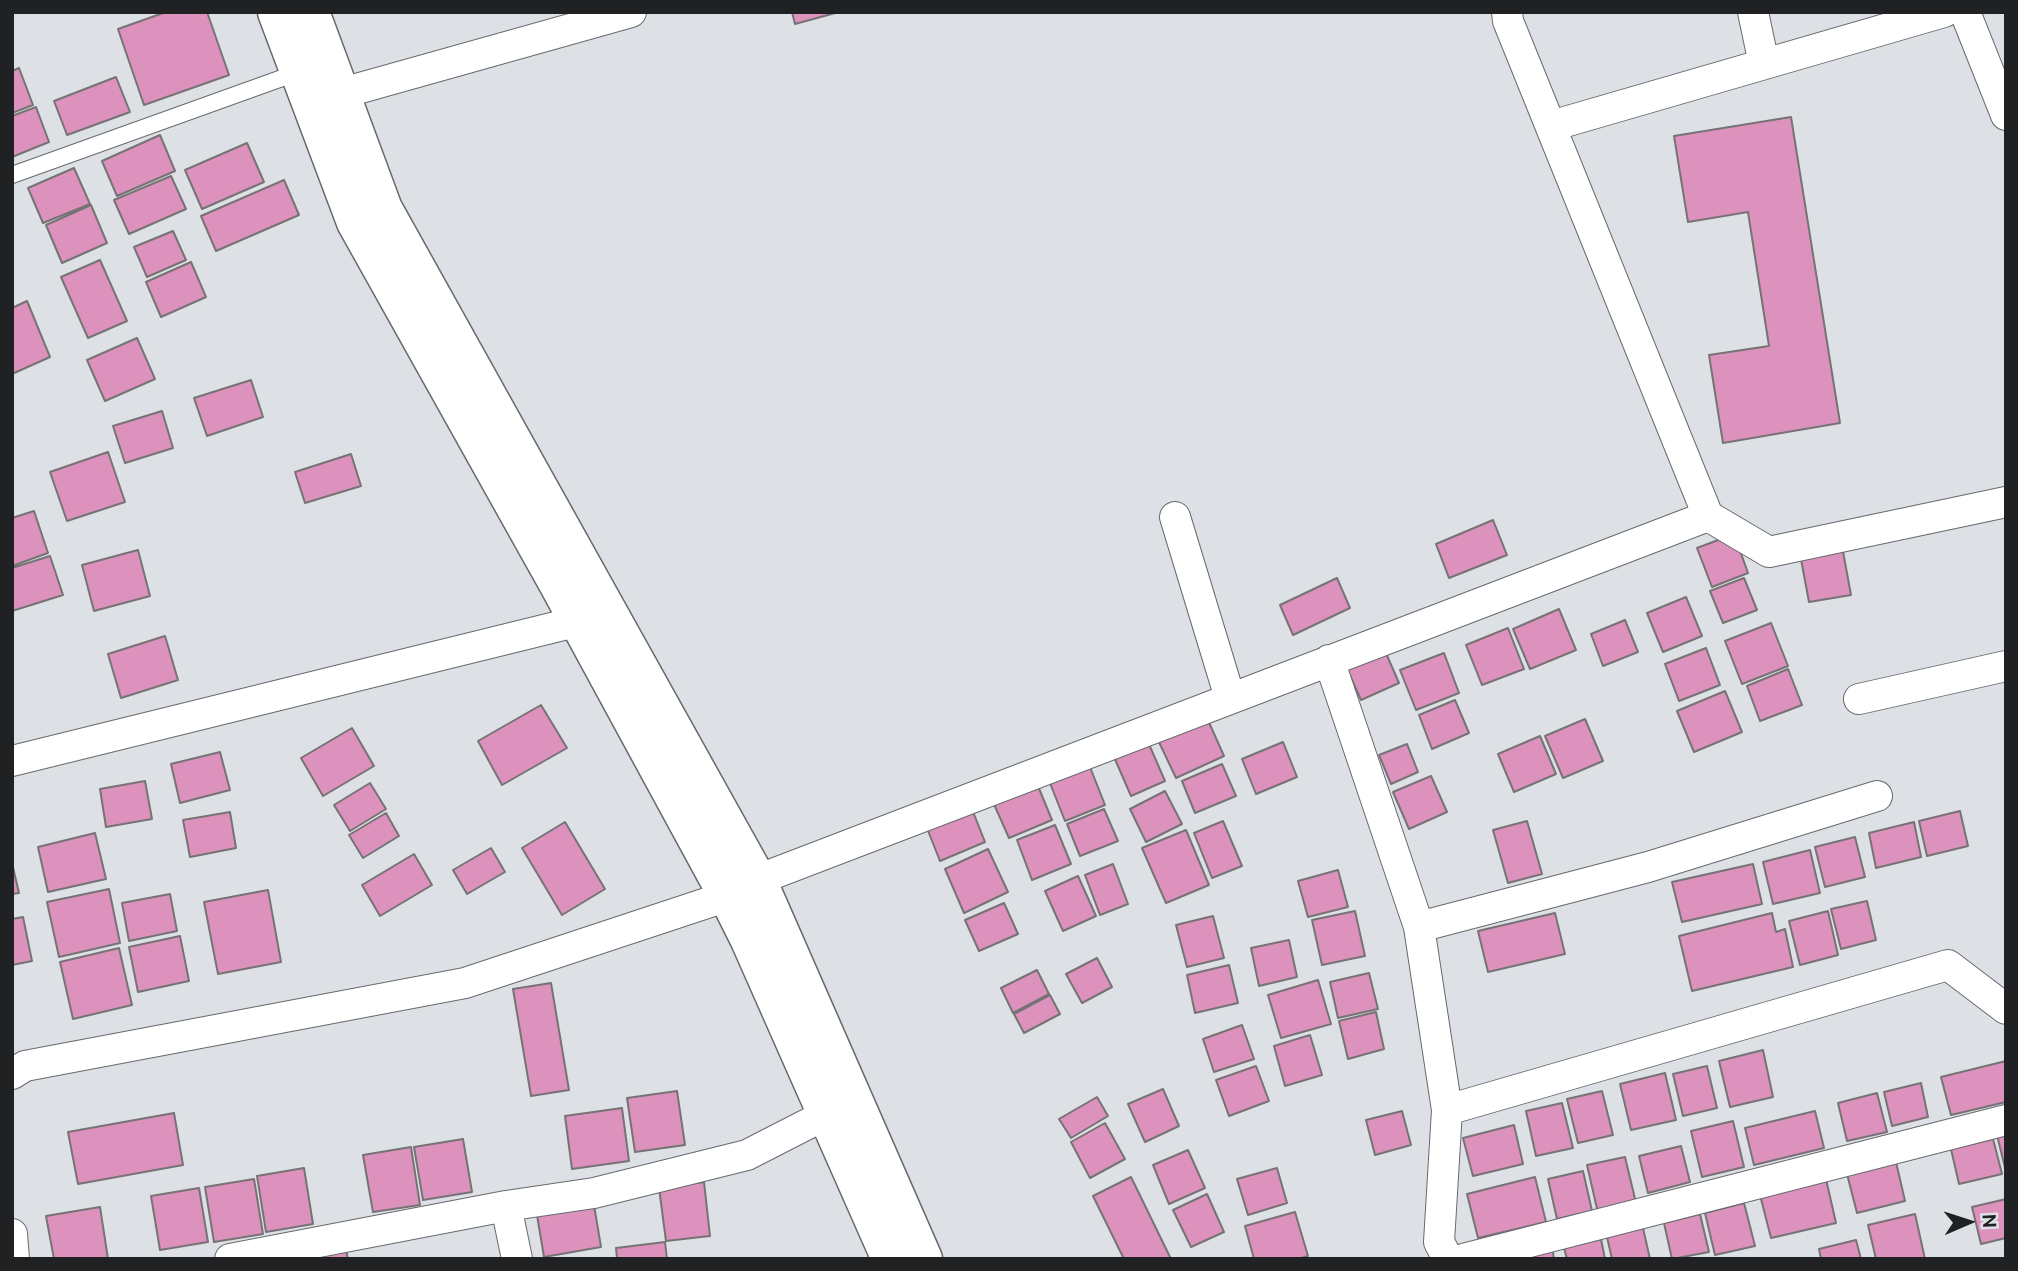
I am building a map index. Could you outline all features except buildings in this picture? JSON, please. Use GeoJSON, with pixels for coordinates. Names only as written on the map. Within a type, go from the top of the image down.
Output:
{"type":"FeatureCollection","features":[{"type":"Feature","properties":{"kind":"main road"},"geometry":{"type":"LineString","coordinates":[[277,12],[383,209],[594,618],[742,888],[923,1259]]}},
{"type":"Feature","properties":{"kind":"main road"},"geometry":{"type":"LineString","coordinates":[[310,12],[317,89]]}},
{"type":"Feature","properties":{"kind":"main road"},"geometry":{"type":"LineString","coordinates":[[742,888],[750,940],[891,1259]]}},
{"type":"Feature","properties":{"kind":"street"},"geometry":{"type":"LineString","coordinates":[[317,89],[631,12]]}},
{"type":"Feature","properties":{"kind":"street"},"geometry":{"type":"LineString","coordinates":[[1507,12],[1508,21],[1550,126],[1709,516],[1769,552],[2006,502]]}},
{"type":"Feature","properties":{"kind":"street"},"geometry":{"type":"LineString","coordinates":[[1753,12],[1764,64]]}},
{"type":"Feature","properties":{"kind":"street"},"geometry":{"type":"LineString","coordinates":[[1550,126],[1944,12]]}},
{"type":"Feature","properties":{"kind":"street"},"geometry":{"type":"LineString","coordinates":[[1965,12],[2006,115]]}},
{"type":"Feature","properties":{"kind":"street"},"geometry":{"type":"LineString","coordinates":[[12,1074],[25,1066],[465,983],[742,888],[1230,698],[1709,516]]}},
{"type":"Feature","properties":{"kind":"street"},"geometry":{"type":"LineString","coordinates":[[1175,517],[1230,698]]}},
{"type":"Feature","properties":{"kind":"street"},"geometry":{"type":"LineString","coordinates":[[12,761],[594,618]]}},
{"type":"Feature","properties":{"kind":"street"},"geometry":{"type":"LineString","coordinates":[[1329,660],[1419,927],[1447,1110],[1439,1242],[1448,1259]]}},
{"type":"Feature","properties":{"kind":"street"},"geometry":{"type":"LineString","coordinates":[[1859,699],[2006,666]]}},
{"type":"Feature","properties":{"kind":"street"},"geometry":{"type":"LineString","coordinates":[[1419,927],[1648,867],[1877,796]]}},
{"type":"Feature","properties":{"kind":"street"},"geometry":{"type":"LineString","coordinates":[[1447,1110],[1948,965],[2006,1009]]}},
{"type":"Feature","properties":{"kind":"street"},"geometry":{"type":"LineString","coordinates":[[230,1259],[506,1206],[594,1193],[747,1155],[827,1114]]}},
{"type":"Feature","properties":{"kind":"street"},"geometry":{"type":"LineString","coordinates":[[1463,1259],[2006,1120]]}},
{"type":"Feature","properties":{"kind":"street"},"geometry":{"type":"LineString","coordinates":[[506,1206],[517,1259]]}},
{"type":"Feature","properties":{"kind":"street"},"geometry":{"type":"LineString","coordinates":[[12,1234],[14,1259]]}},
{"type":"Feature","properties":{"kind":"lane"},"geometry":{"type":"LineString","coordinates":[[12,175],[317,89]]}}]}
